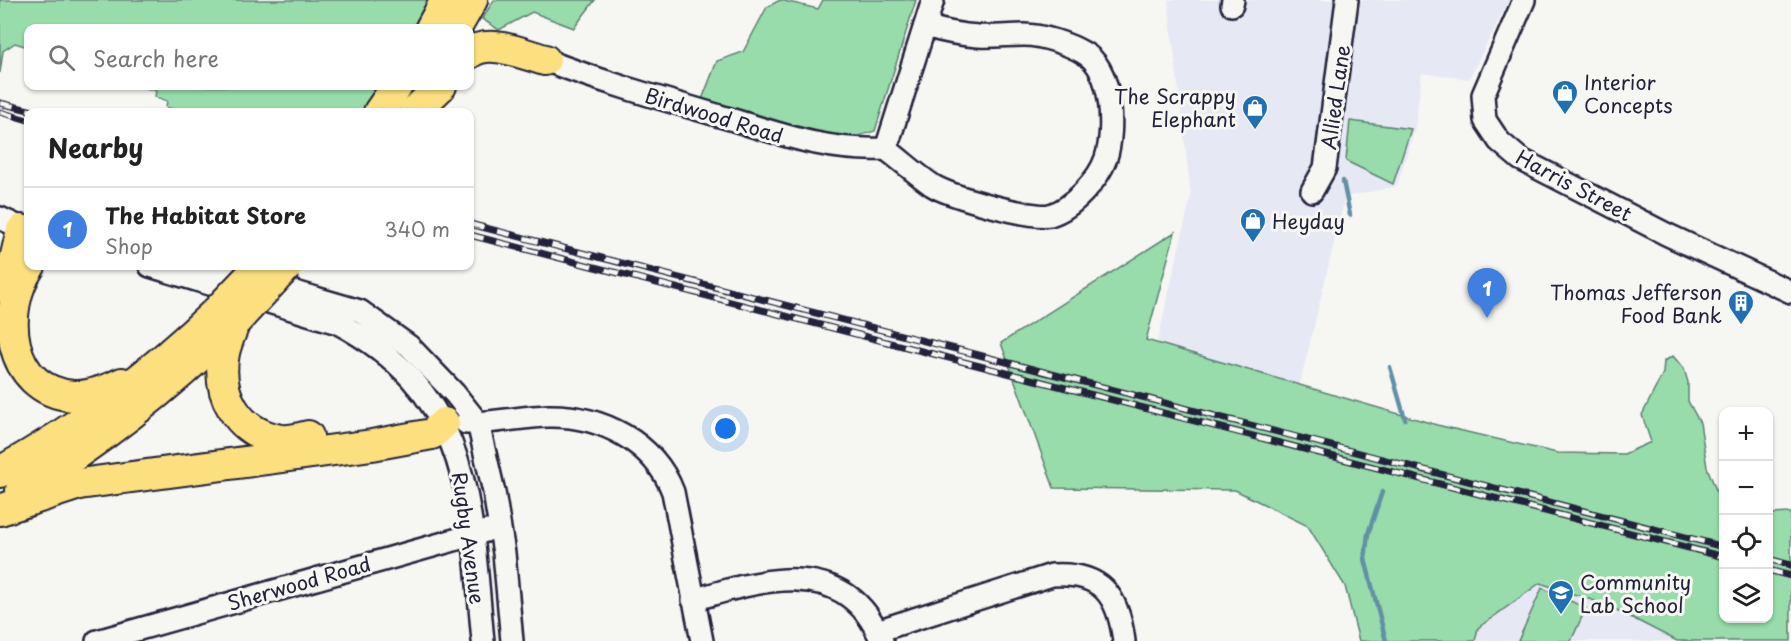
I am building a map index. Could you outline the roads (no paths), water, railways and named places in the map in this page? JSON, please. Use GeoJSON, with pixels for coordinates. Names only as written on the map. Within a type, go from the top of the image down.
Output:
{"type":"FeatureCollection","features":[{"type":"Feature","properties":{"kind":"highway"},"geometry":{"type":"LineString","coordinates":[[433,24],[446,0]]}},
{"type":"Feature","properties":{"kind":"highway"},"geometry":{"type":"LineString","coordinates":[[458,24],[472,0]]}},
{"type":"Feature","properties":{"kind":"highway"},"geometry":{"type":"LineString","coordinates":[[474,50],[488,46],[545,60]]}},
{"type":"Feature","properties":{"kind":"highway"},"geometry":{"type":"LineString","coordinates":[[382,108],[394,90]]}},
{"type":"Feature","properties":{"kind":"highway"},"geometry":{"type":"LineString","coordinates":[[408,108],[419,90]]}},
{"type":"Feature","properties":{"kind":"highway"},"geometry":{"type":"LineString","coordinates":[[418,108],[437,90]]}},
{"type":"Feature","properties":{"kind":"highway"},"geometry":{"type":"LineString","coordinates":[[14,225],[3,331],[16,363],[39,385],[55,393],[73,396],[89,395],[154,368]]}},
{"type":"Feature","properties":{"kind":"highway"},"geometry":{"type":"LineString","coordinates":[[5,301],[12,285],[26,270]]}},
{"type":"Feature","properties":{"kind":"highway"},"geometry":{"type":"LineString","coordinates":[[0,503],[69,461],[116,428],[160,392],[227,316],[257,270]]}},
{"type":"Feature","properties":{"kind":"highway"},"geometry":{"type":"LineString","coordinates":[[0,472],[84,422],[227,316],[282,270]]}},
{"type":"Feature","properties":{"kind":"highway"},"geometry":{"type":"LineString","coordinates":[[227,316],[222,375],[228,402],[243,424],[282,440],[424,418],[444,423]]}},
{"type":"Feature","properties":{"kind":"highway"},"geometry":{"type":"LineString","coordinates":[[0,510],[79,484],[372,445],[432,434],[444,423]]}},
{"type":"Feature","properties":{"kind":"street"},"geometry":{"type":"LineString","coordinates":[[925,26],[979,36],[1026,35],[1085,54],[1103,71],[1108,86],[1110,142],[1106,158],[1100,171],[1068,207],[1050,215],[1032,215],[954,195],[934,186],[886,148],[933,0]]}},
{"type":"Feature","properties":{"kind":"street","name":"Allied Lane"},"geometry":{"type":"LineString","coordinates":[[1312,191],[1325,168],[1347,0]]}},
{"type":"Feature","properties":{"kind":"street","name":"Harris Street"},"geometry":{"type":"LineString","coordinates":[[1524,0],[1483,95],[1485,120],[1499,141],[1520,159],[1666,234],[1791,292]]}},
{"type":"Feature","properties":{"kind":"street","name":"Birdwood Road"},"geometry":{"type":"LineString","coordinates":[[545,60],[637,92],[794,139],[854,151],[886,148]]}},
{"type":"Feature","properties":{"kind":"street","name":"Rugby Avenue"},"geometry":{"type":"LineString","coordinates":[[163,270],[338,322],[389,354],[413,378],[444,423],[464,484],[473,534],[483,641]]}},
{"type":"Feature","properties":{"kind":"street","name":"Rugby Avenue"},"geometry":{"type":"LineString","coordinates":[[220,270],[360,311],[409,346],[442,379],[478,423],[501,526],[512,641]]}},
{"type":"Feature","properties":{"kind":"street"},"geometry":{"type":"LineString","coordinates":[[444,423],[565,417],[621,433],[648,450],[667,476],[673,492],[702,641]]}},
{"type":"Feature","properties":{"kind":"street","name":"Sherwood Road"},"geometry":{"type":"LineString","coordinates":[[98,641],[501,526]]}},
{"type":"Feature","properties":{"kind":"street"},"geometry":{"type":"LineString","coordinates":[[693,600],[734,588],[796,578],[820,581],[837,589],[868,613],[879,636],[1052,574],[1067,574],[1097,581],[1107,592],[1114,602],[1124,641]]}},
{"type":"Feature","properties":{"kind":"waterway"},"geometry":{"type":"LineString","coordinates":[[1343,181],[1350,215]]}},
{"type":"Feature","properties":{"kind":"waterway"},"geometry":{"type":"LineString","coordinates":[[1390,367],[1405,419]]}},
{"type":"Feature","properties":{"kind":"waterway"},"geometry":{"type":"LineString","coordinates":[[1382,492],[1368,534],[1365,559],[1386,641]]}},
{"type":"Feature","properties":{"kind":"railway"},"geometry":{"type":"LineString","coordinates":[[0,103],[24,109]]}},
{"type":"Feature","properties":{"kind":"railway"},"geometry":{"type":"LineString","coordinates":[[0,112],[24,119]]}},
{"type":"Feature","properties":{"kind":"railway"},"geometry":{"type":"LineString","coordinates":[[474,225],[1719,546]]}},
{"type":"Feature","properties":{"kind":"railway"},"geometry":{"type":"LineString","coordinates":[[474,236],[1719,556]]}},
{"type":"Feature","properties":{"kind":"railway"},"geometry":{"type":"LineString","coordinates":[[1773,560],[1791,565]]}},
{"type":"Feature","properties":{"kind":"railway"},"geometry":{"type":"LineString","coordinates":[[1773,571],[1791,576]]}},
{"type":"Feature","properties":{"kind":"place","name":"Interior Concepts"},"geometry":{"type":"Point","coordinates":[1565,116]}},
{"type":"Feature","properties":{"kind":"place","name":"The Scrappy Elephant"},"geometry":{"type":"Point","coordinates":[1255,131]}},
{"type":"Feature","properties":{"kind":"place","name":"Heyday"},"geometry":{"type":"Point","coordinates":[1253,244]}},
{"type":"Feature","properties":{"kind":"place","name":"The Habitat Store"},"geometry":{"type":"Point","coordinates":[1487,318]}},
{"type":"Feature","properties":{"kind":"place","name":"Thomas Jefferson Food Bank"},"geometry":{"type":"Point","coordinates":[1741,326]}},
{"type":"Feature","properties":{"kind":"place","name":"Community Lab School"},"geometry":{"type":"Point","coordinates":[1561,616]}}]}
